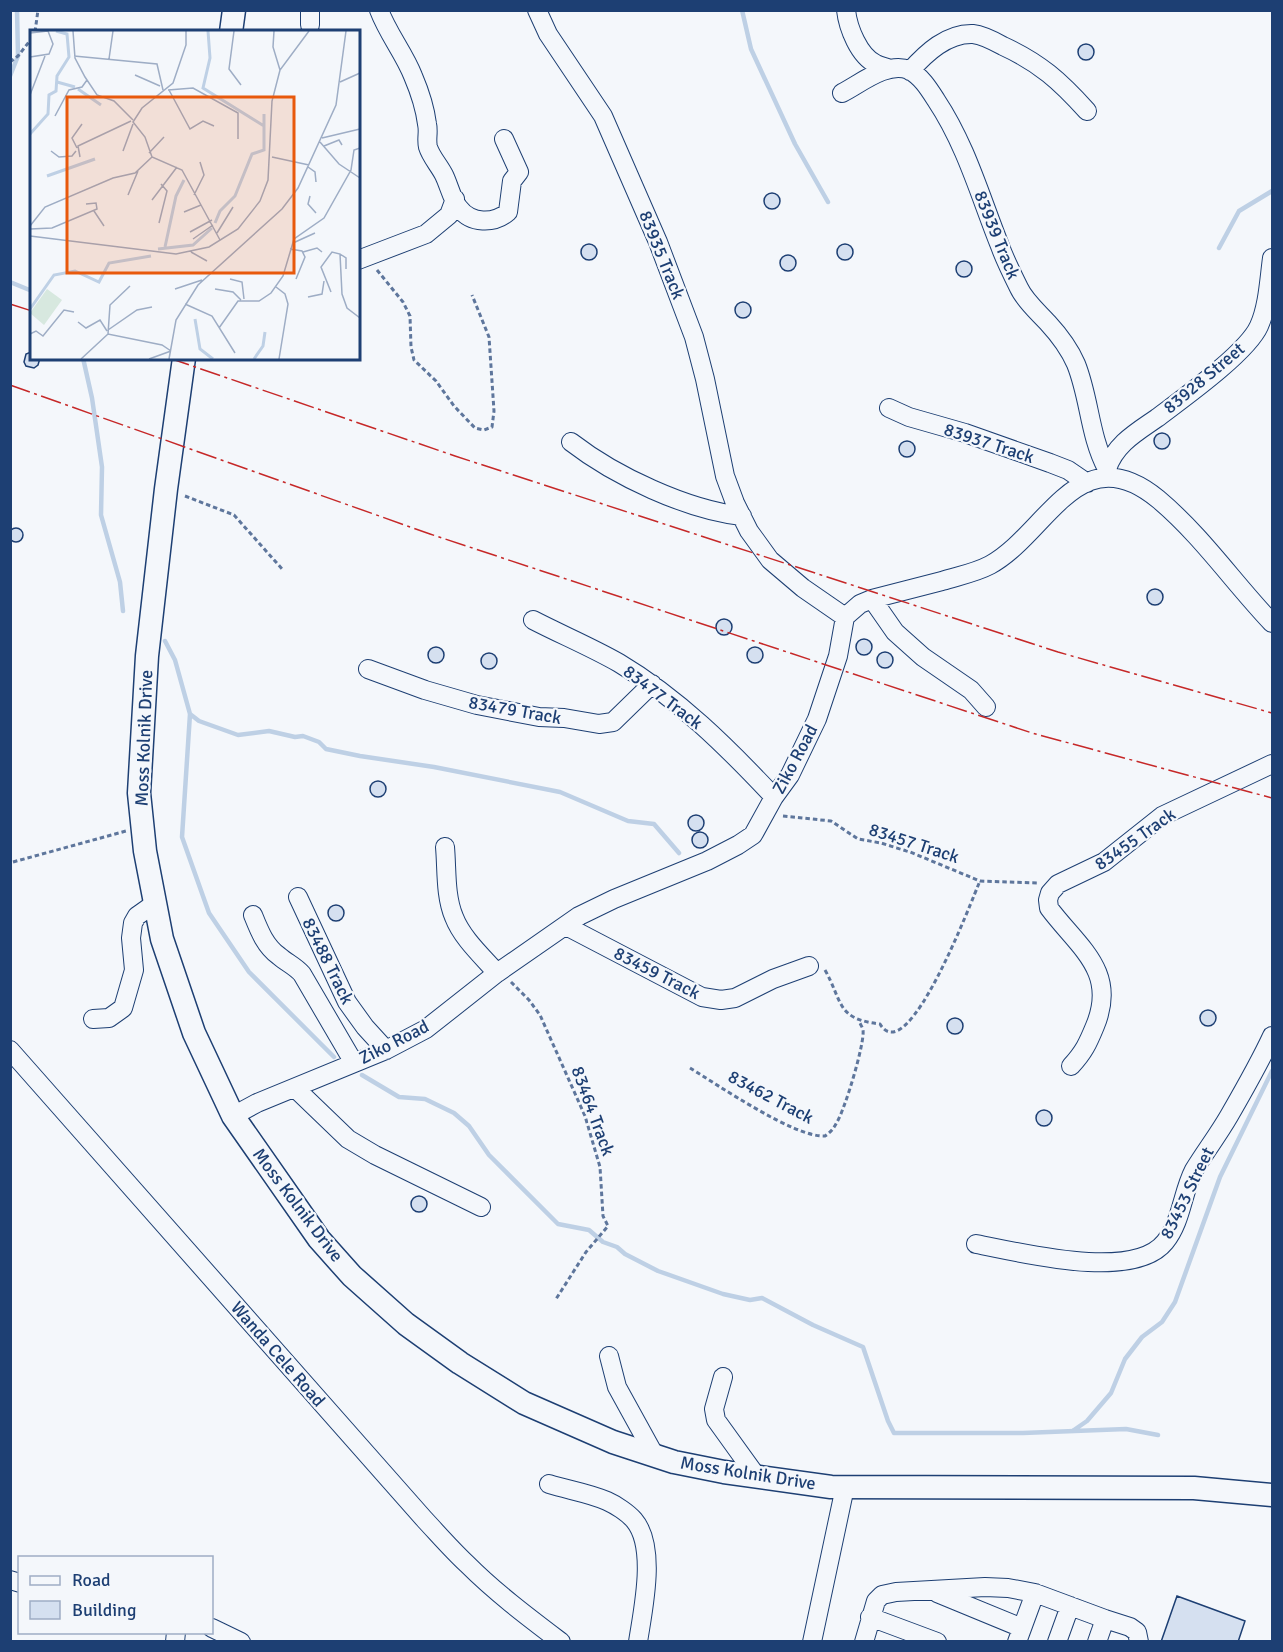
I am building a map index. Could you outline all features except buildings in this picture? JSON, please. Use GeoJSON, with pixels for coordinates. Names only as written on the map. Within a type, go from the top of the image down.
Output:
{"type":"FeatureCollection","features":[{"type":"Feature","properties":{"kind":"main road"},"geometry":{"type":"LineString","coordinates":[[231,30],[234,10]]}},
{"type":"Feature","properties":{"kind":"main road","name":"Moss Kolnik Drive"},"geometry":{"type":"LineString","coordinates":[[184,360],[147,656],[139,794],[154,904],[162,939],[194,1033],[233,1116],[319,1239],[352,1276],[406,1324],[460,1363],[524,1403],[613,1442],[655,1456],[723,1472],[844,1486],[1194,1488],[1272,1495]]}},
{"type":"Feature","properties":{"kind":"street"},"geometry":{"type":"LineString","coordinates":[[380,10],[389,34],[414,77],[427,121],[429,148],[443,172],[458,208],[478,220],[500,219],[508,212],[512,182],[519,172],[504,140]]}},
{"type":"Feature","properties":{"kind":"street","name":"83935 Track"},"geometry":{"type":"LineString","coordinates":[[537,10],[548,34],[603,116],[658,242],[694,337],[730,493],[749,531],[770,560],[803,588],[845,617]]}},
{"type":"Feature","properties":{"kind":"street"},"geometry":{"type":"LineString","coordinates":[[846,10],[854,39],[862,50],[874,64],[890,69]]}},
{"type":"Feature","properties":{"kind":"street"},"geometry":{"type":"LineString","coordinates":[[842,93],[890,69],[901,68],[910,71],[943,42],[965,35],[982,36],[1046,70],[1064,85],[1088,111]]}},
{"type":"Feature","properties":{"kind":"street","name":"83939 Track"},"geometry":{"type":"LineString","coordinates":[[910,71],[925,83],[965,152],[1000,248],[1020,291],[1066,345],[1088,400],[1092,432],[1108,473]]}},
{"type":"Feature","properties":{"kind":"street"},"geometry":{"type":"LineString","coordinates":[[363,259],[426,234],[449,215],[455,200]]}},
{"type":"Feature","properties":{"kind":"street","name":"83928 Street"},"geometry":{"type":"LineString","coordinates":[[1108,473],[1110,458],[1130,437],[1181,400],[1249,341],[1259,327],[1264,309],[1272,258]]}},
{"type":"Feature","properties":{"kind":"street","name":"83937 Track"},"geometry":{"type":"LineString","coordinates":[[889,408],[909,417],[965,433],[1050,463],[1068,470],[1087,483]]}},
{"type":"Feature","properties":{"kind":"street"},"geometry":{"type":"LineString","coordinates":[[571,442],[588,455],[633,481],[715,512],[742,516]]}},
{"type":"Feature","properties":{"kind":"street"},"geometry":{"type":"LineString","coordinates":[[845,617],[860,604],[872,599],[972,573],[991,565],[1014,547],[1059,502],[1077,488],[1108,473],[1157,498],[1203,543],[1272,623]]}},
{"type":"Feature","properties":{"kind":"street"},"geometry":{"type":"LineString","coordinates":[[872,599],[895,632],[923,657],[971,690],[986,707]]}},
{"type":"Feature","properties":{"kind":"street","name":"Ziko Road"},"geometry":{"type":"LineString","coordinates":[[233,1116],[257,1103],[386,1050],[426,1029],[497,973],[596,907],[707,861],[753,835],[790,775],[817,719],[838,656],[845,617]]}},
{"type":"Feature","properties":{"kind":"street","name":"83477 Track"},"geometry":{"type":"LineString","coordinates":[[533,620],[620,664],[652,684],[729,750],[772,802]]}},
{"type":"Feature","properties":{"kind":"street","name":"83479 Track"},"geometry":{"type":"LineString","coordinates":[[368,669],[425,690],[477,705],[539,717],[564,718],[598,724],[613,722],[652,684]]}},
{"type":"Feature","properties":{"kind":"street","name":"83455 Track"},"geometry":{"type":"LineString","coordinates":[[1059,884],[1104,862],[1162,816],[1272,764]]}},
{"type":"Feature","properties":{"kind":"street"},"geometry":{"type":"LineString","coordinates":[[445,847],[450,904],[454,917],[473,946],[497,973]]}},
{"type":"Feature","properties":{"kind":"street"},"geometry":{"type":"LineString","coordinates":[[1059,884],[1050,893],[1049,908],[1087,953],[1100,976],[1102,992],[1102,1006],[1086,1050],[1071,1066]]}},
{"type":"Feature","properties":{"kind":"street","name":"83488 Track"},"geometry":{"type":"LineString","coordinates":[[297,897],[347,1002],[386,1050]]}},
{"type":"Feature","properties":{"kind":"street"},"geometry":{"type":"LineString","coordinates":[[93,1019],[109,1018],[123,1008],[134,970],[131,938],[133,923],[137,916],[154,904]]}},
{"type":"Feature","properties":{"kind":"street"},"geometry":{"type":"LineString","coordinates":[[253,915],[264,940],[277,956],[295,966],[302,974],[354,1063]]}},
{"type":"Feature","properties":{"kind":"street","name":"83459 Track"},"geometry":{"type":"LineString","coordinates":[[566,926],[702,997],[711,999],[735,998],[773,979],[809,966]]}},
{"type":"Feature","properties":{"kind":"street","name":"83453 Street"},"geometry":{"type":"LineString","coordinates":[[976,1244],[1075,1263],[1126,1261],[1154,1252],[1165,1242],[1178,1218],[1193,1173],[1228,1118],[1272,1036]]}},
{"type":"Feature","properties":{"kind":"street","name":"Wanda Cele Road"},"geometry":{"type":"LineString","coordinates":[[10,1050],[466,1564],[518,1610],[561,1641]]}},
{"type":"Feature","properties":{"kind":"street"},"geometry":{"type":"LineString","coordinates":[[295,1088],[348,1139],[375,1155],[482,1207]]}},
{"type":"Feature","properties":{"kind":"street"},"geometry":{"type":"LineString","coordinates":[[609,1356],[617,1387],[655,1456]]}},
{"type":"Feature","properties":{"kind":"street"},"geometry":{"type":"LineString","coordinates":[[723,1377],[714,1409],[716,1420],[758,1477]]}},
{"type":"Feature","properties":{"kind":"street"},"geometry":{"type":"LineString","coordinates":[[549,1485],[608,1501],[634,1520],[644,1542],[646,1554],[645,1597],[638,1641]]}},
{"type":"Feature","properties":{"kind":"street"},"geometry":{"type":"LineString","coordinates":[[812,1641],[844,1486]]}},
{"type":"Feature","properties":{"kind":"street"},"geometry":{"type":"LineString","coordinates":[[864,1641],[876,1601],[882,1595],[896,1592],[985,1587],[1035,1593],[1130,1627],[1137,1632],[1139,1641]]}},
{"type":"Feature","properties":{"kind":"street"},"geometry":{"type":"LineString","coordinates":[[932,1591],[1019,1635],[1035,1593]]}},
{"type":"Feature","properties":{"kind":"street"},"geometry":{"type":"LineString","coordinates":[[1057,1641],[1070,1606]]}},
{"type":"Feature","properties":{"kind":"street"},"geometry":{"type":"LineString","coordinates":[[870,1617],[937,1641]]}},
{"type":"Feature","properties":{"kind":"street"},"geometry":{"type":"LineString","coordinates":[[1097,1641],[1105,1619]]}},
{"type":"Feature","properties":{"kind":"street"},"geometry":{"type":"LineString","coordinates":[[216,1633],[241,1641]]}},
{"type":"Feature","properties":{"kind":"path"},"geometry":{"type":"LineString","coordinates":[[35,30],[38,10]]}},
{"type":"Feature","properties":{"kind":"path"},"geometry":{"type":"LineString","coordinates":[[10,62],[30,41]]}},
{"type":"Feature","properties":{"kind":"path"},"geometry":{"type":"LineString","coordinates":[[363,259],[403,302],[410,316],[411,347],[414,360],[436,381],[454,406],[475,428],[484,430],[492,427],[494,411],[489,337],[472,295]]}},
{"type":"Feature","properties":{"kind":"path"},"geometry":{"type":"LineString","coordinates":[[166,489],[234,515],[283,570]]}},
{"type":"Feature","properties":{"kind":"path","name":"83457 Track"},"geometry":{"type":"LineString","coordinates":[[772,802],[778,816],[831,821],[858,839],[881,843],[918,855],[980,881],[1059,884]]}},
{"type":"Feature","properties":{"kind":"path"},"geometry":{"type":"LineString","coordinates":[[13,862],[142,826]]}},
{"type":"Feature","properties":{"kind":"path"},"geometry":{"type":"LineString","coordinates":[[809,966],[820,967],[826,971],[841,1006],[850,1017],[859,1021],[880,1024],[886,1032],[892,1034],[909,1022],[935,983],[980,881]]}},
{"type":"Feature","properties":{"kind":"path","name":"83464 Track"},"geometry":{"type":"LineString","coordinates":[[497,973],[512,983],[540,1015],[585,1116],[600,1167],[603,1216],[608,1226],[599,1235],[556,1299]]}},
{"type":"Feature","properties":{"kind":"path","name":"83462 Track"},"geometry":{"type":"LineString","coordinates":[[690,1068],[779,1121],[810,1134],[825,1136],[831,1132],[838,1120],[855,1067],[863,1029],[859,1021]]}},
{"type":"Feature","properties":{"kind":"waterway"},"geometry":{"type":"LineString","coordinates":[[10,76],[18,56],[17,10]]}},
{"type":"Feature","properties":{"kind":"waterway"},"geometry":{"type":"LineString","coordinates":[[742,10],[751,49],[795,144],[828,202]]}},
{"type":"Feature","properties":{"kind":"waterway"},"geometry":{"type":"LineString","coordinates":[[1219,248],[1239,211],[1272,191]]}},
{"type":"Feature","properties":{"kind":"waterway"},"geometry":{"type":"LineString","coordinates":[[10,282],[30,290]]}},
{"type":"Feature","properties":{"kind":"waterway"},"geometry":{"type":"LineString","coordinates":[[83,360],[92,398],[102,467],[101,515],[120,582],[123,611]]}},
{"type":"Feature","properties":{"kind":"waterway"},"geometry":{"type":"LineString","coordinates":[[165,641],[175,660],[190,714],[182,837],[209,913],[249,972],[334,1057]]}},
{"type":"Feature","properties":{"kind":"waterway"},"geometry":{"type":"LineString","coordinates":[[190,714],[199,721],[238,735],[269,731],[295,737],[303,736],[319,742],[326,749],[434,767],[560,792],[628,821],[654,824],[679,853]]}},
{"type":"Feature","properties":{"kind":"waterway"},"geometry":{"type":"LineString","coordinates":[[1074,1430],[1087,1421],[1111,1393],[1125,1359],[1142,1337],[1162,1322],[1175,1302],[1220,1177],[1272,1071]]}},
{"type":"Feature","properties":{"kind":"waterway"},"geometry":{"type":"LineString","coordinates":[[362,1075],[399,1097],[425,1099],[454,1113],[469,1126],[489,1155],[558,1224],[589,1230],[603,1242],[617,1247],[625,1254],[658,1271],[723,1294],[750,1300],[762,1298],[813,1325],[863,1347],[894,1433],[1023,1433],[1126,1429],[1158,1435]]}},
{"type":"Feature","properties":{"kind":"power"},"geometry":{"type":"LineString","coordinates":[[10,304],[30,310]]}},
{"type":"Feature","properties":{"kind":"power"},"geometry":{"type":"LineString","coordinates":[[175,360],[455,456],[1058,652],[1272,713]]}},
{"type":"Feature","properties":{"kind":"power"},"geometry":{"type":"LineString","coordinates":[[10,385],[430,534],[1032,733],[1272,798]]}}]}
